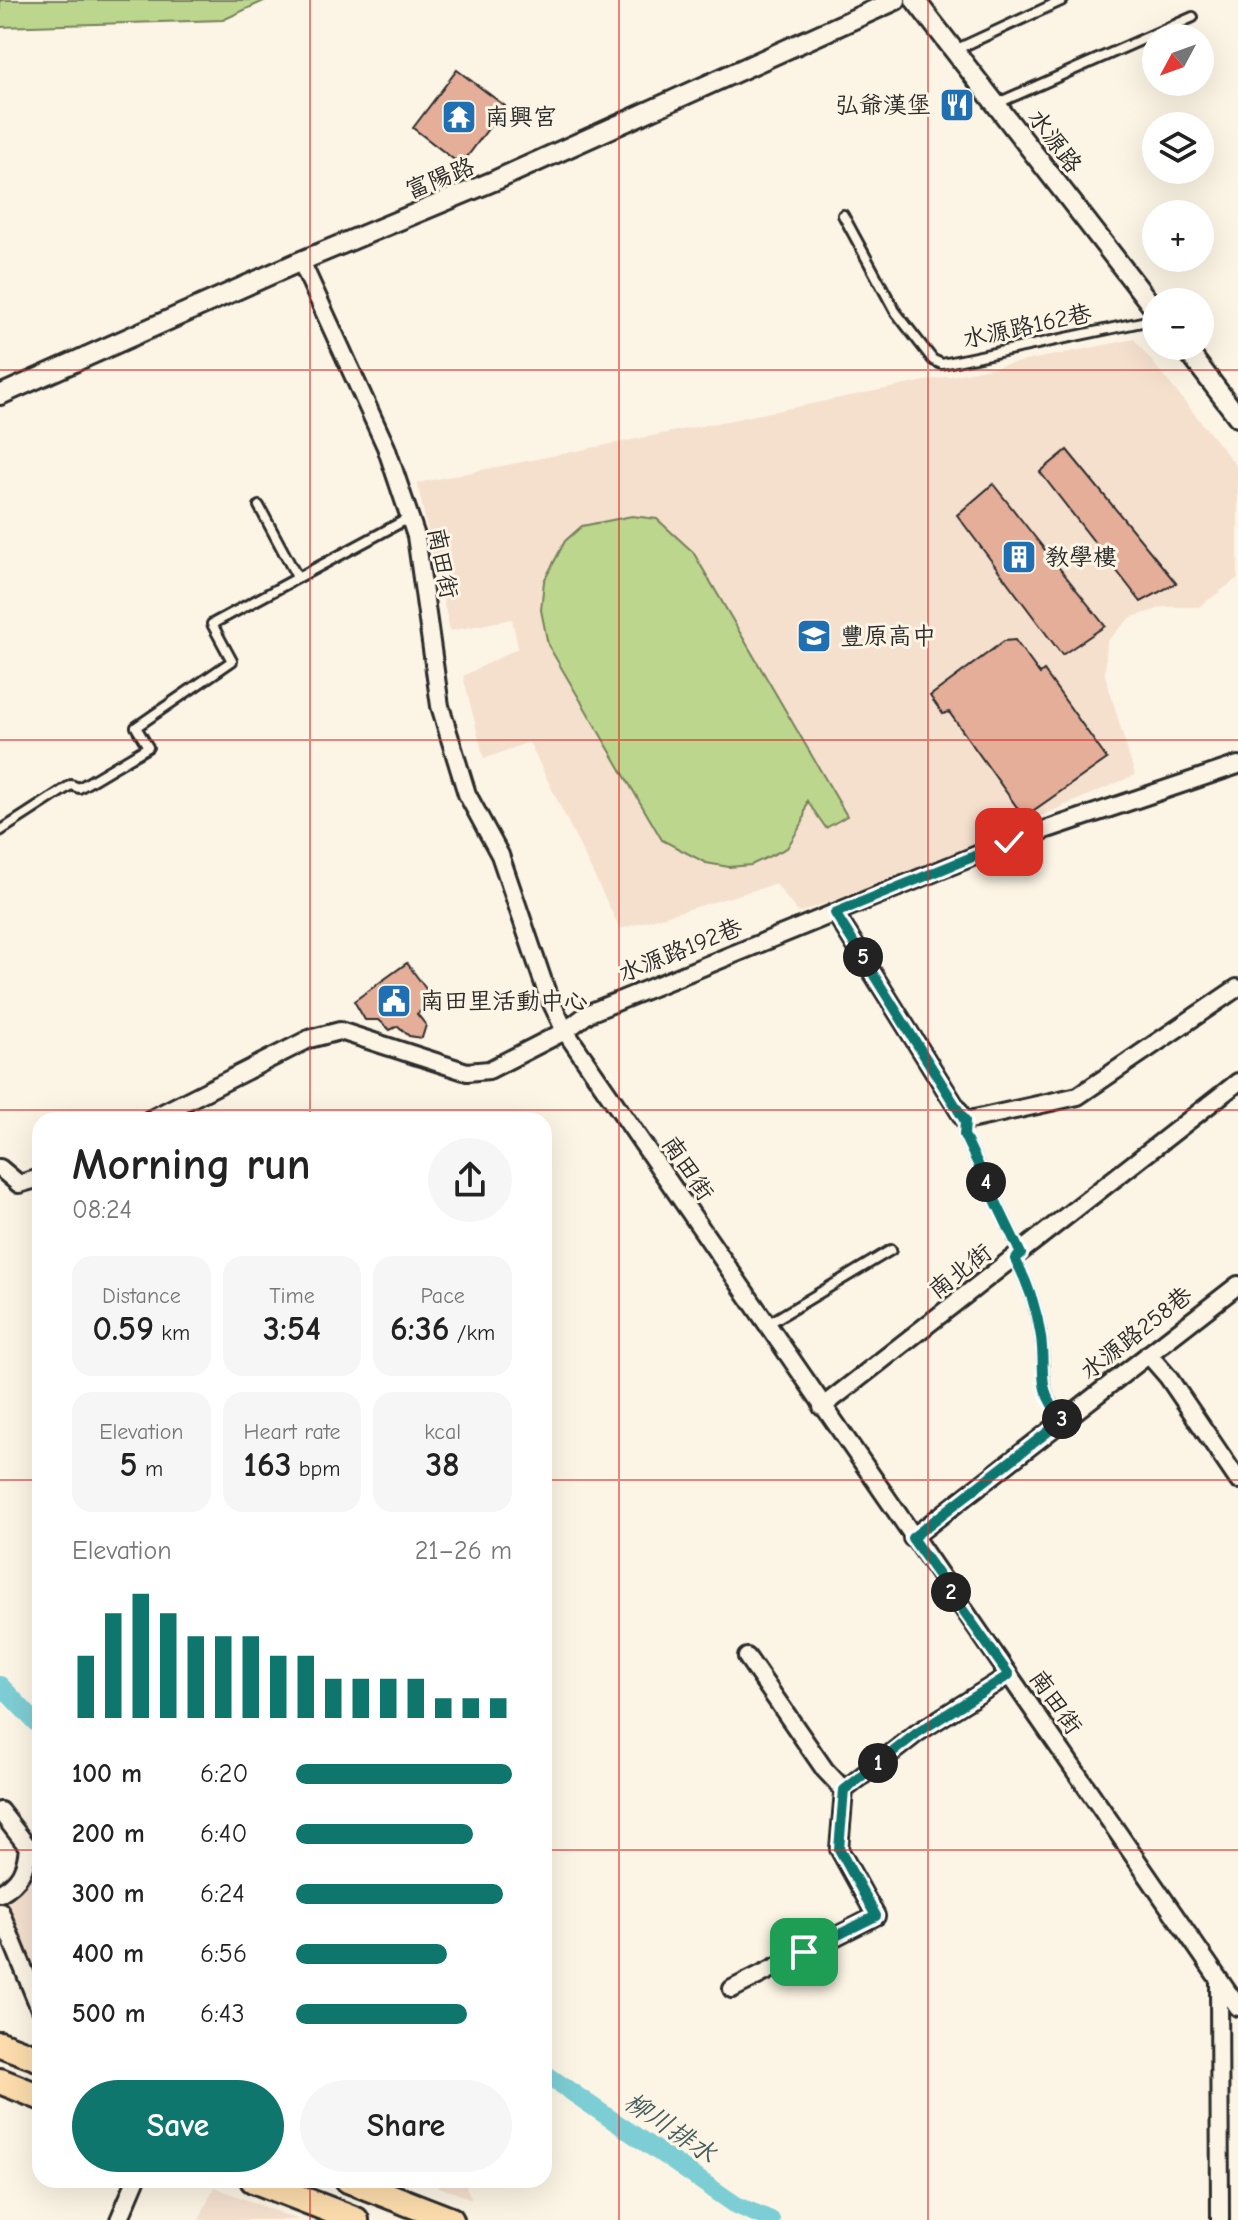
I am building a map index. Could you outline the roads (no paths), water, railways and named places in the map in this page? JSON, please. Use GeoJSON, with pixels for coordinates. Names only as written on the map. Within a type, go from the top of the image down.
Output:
{"type":"FeatureCollection","features":[{"type":"Feature","properties":{"kind":"main road"},"geometry":{"type":"LineString","coordinates":[[0,2044],[32,2056]]}},
{"type":"Feature","properties":{"kind":"main road"},"geometry":{"type":"LineString","coordinates":[[0,2081],[32,2094]]}},
{"type":"Feature","properties":{"kind":"main road"},"geometry":{"type":"LineString","coordinates":[[274,2188],[356,2220]]}},
{"type":"Feature","properties":{"kind":"main road"},"geometry":{"type":"LineString","coordinates":[[369,2188],[451,2220]]}},
{"type":"Feature","properties":{"kind":"street","name":"富陽路"},"geometry":{"type":"LineString","coordinates":[[0,395],[301,261],[496,180],[896,0]]}},
{"type":"Feature","properties":{"kind":"street","name":"水源路"},"geometry":{"type":"LineString","coordinates":[[915,0],[998,103],[1142,293]]}},
{"type":"Feature","properties":{"kind":"street","name":"南田街"},"geometry":{"type":"LineString","coordinates":[[301,261],[386,447],[410,518],[429,615],[440,706],[467,794],[500,855],[547,993],[565,1031],[1238,2007]]}},
{"type":"Feature","properties":{"kind":"street"},"geometry":{"type":"LineString","coordinates":[[1196,360],[1234,405]]}},
{"type":"Feature","properties":{"kind":"street","name":"水源路192巷"},"geometry":{"type":"LineString","coordinates":[[165,1112],[309,1039],[340,1031],[467,1072],[489,1070],[565,1031],[589,1013],[1009,842],[1238,765]]}},
{"type":"Feature","properties":{"kind":"street"},"geometry":{"type":"LineString","coordinates":[[835,913],[965,1121],[1078,1096],[1237,988]]}},
{"type":"Feature","properties":{"kind":"street","name":"南北街"},"geometry":{"type":"LineString","coordinates":[[822,1407],[1238,1082]]}},
{"type":"Feature","properties":{"kind":"street"},"geometry":{"type":"LineString","coordinates":[[0,1168],[19,1184],[32,1180]]}},
{"type":"Feature","properties":{"kind":"street","name":"水源路258巷"},"geometry":{"type":"LineString","coordinates":[[912,1538],[1238,1285]]}},
{"type":"Feature","properties":{"kind":"street"},"geometry":{"type":"LineString","coordinates":[[1148,1354],[1168,1377],[1238,1480]]}},
{"type":"Feature","properties":{"kind":"street"},"geometry":{"type":"LineString","coordinates":[[747,1657],[825,1770],[844,1790]]}},
{"type":"Feature","properties":{"kind":"street"},"geometry":{"type":"LineString","coordinates":[[732,1989],[876,1916],[839,1849],[844,1790],[917,1733],[1009,1675]]}},
{"type":"Feature","properties":{"kind":"street"},"geometry":{"type":"LineString","coordinates":[[0,1811],[28,1847],[26,1870],[12,1887],[0,1893]]}},
{"type":"Feature","properties":{"kind":"street"},"geometry":{"type":"LineString","coordinates":[[0,1911],[32,1989]]}},
{"type":"Feature","properties":{"kind":"street"},"geometry":{"type":"LineString","coordinates":[[1219,1983],[1220,2220]]}},
{"type":"Feature","properties":{"kind":"street"},"geometry":{"type":"LineString","coordinates":[[119,2220],[133,2188]]}},
{"type":"Feature","properties":{"kind":"lane"},"geometry":{"type":"LineString","coordinates":[[953,50],[1063,0]]}},
{"type":"Feature","properties":{"kind":"lane"},"geometry":{"type":"LineString","coordinates":[[998,103],[1193,17]]}},
{"type":"Feature","properties":{"kind":"lane","name":"水源路162巷"},"geometry":{"type":"LineString","coordinates":[[843,215],[895,311],[933,360],[942,364],[1142,322]]}},
{"type":"Feature","properties":{"kind":"lane"},"geometry":{"type":"LineString","coordinates":[[259,506],[297,577]]}},
{"type":"Feature","properties":{"kind":"lane"},"geometry":{"type":"LineString","coordinates":[[0,831],[71,785],[79,788],[148,747],[136,727],[232,661],[212,624],[410,518]]}},
{"type":"Feature","properties":{"kind":"lane"},"geometry":{"type":"LineString","coordinates":[[965,1121],[964,1135],[1026,1279],[1037,1318],[1042,1387],[1063,1420]]}},
{"type":"Feature","properties":{"kind":"lane"},"geometry":{"type":"LineString","coordinates":[[766,1325],[891,1250]]}},
{"type":"Feature","properties":{"kind":"waterway","name":"柳川排水"},"geometry":{"type":"LineString","coordinates":[[0,1685],[32,1719]]}},
{"type":"Feature","properties":{"kind":"waterway","name":"柳川排水"},"geometry":{"type":"LineString","coordinates":[[552,2078],[736,2205],[771,2220]]}},
{"type":"Feature","properties":{"kind":"place","name":"弘爺漢堡"},"geometry":{"type":"Point","coordinates":[957,105]}},
{"type":"Feature","properties":{"kind":"place","name":"南興宮"},"geometry":{"type":"Point","coordinates":[459,117]}},
{"type":"Feature","properties":{"kind":"place","name":"教學樓"},"geometry":{"type":"Point","coordinates":[1019,557]}},
{"type":"Feature","properties":{"kind":"place","name":"豐原高中"},"geometry":{"type":"Point","coordinates":[814,636]}},
{"type":"Feature","properties":{"kind":"place","name":"南田里活動中心"},"geometry":{"type":"Point","coordinates":[394,1001]}}]}
